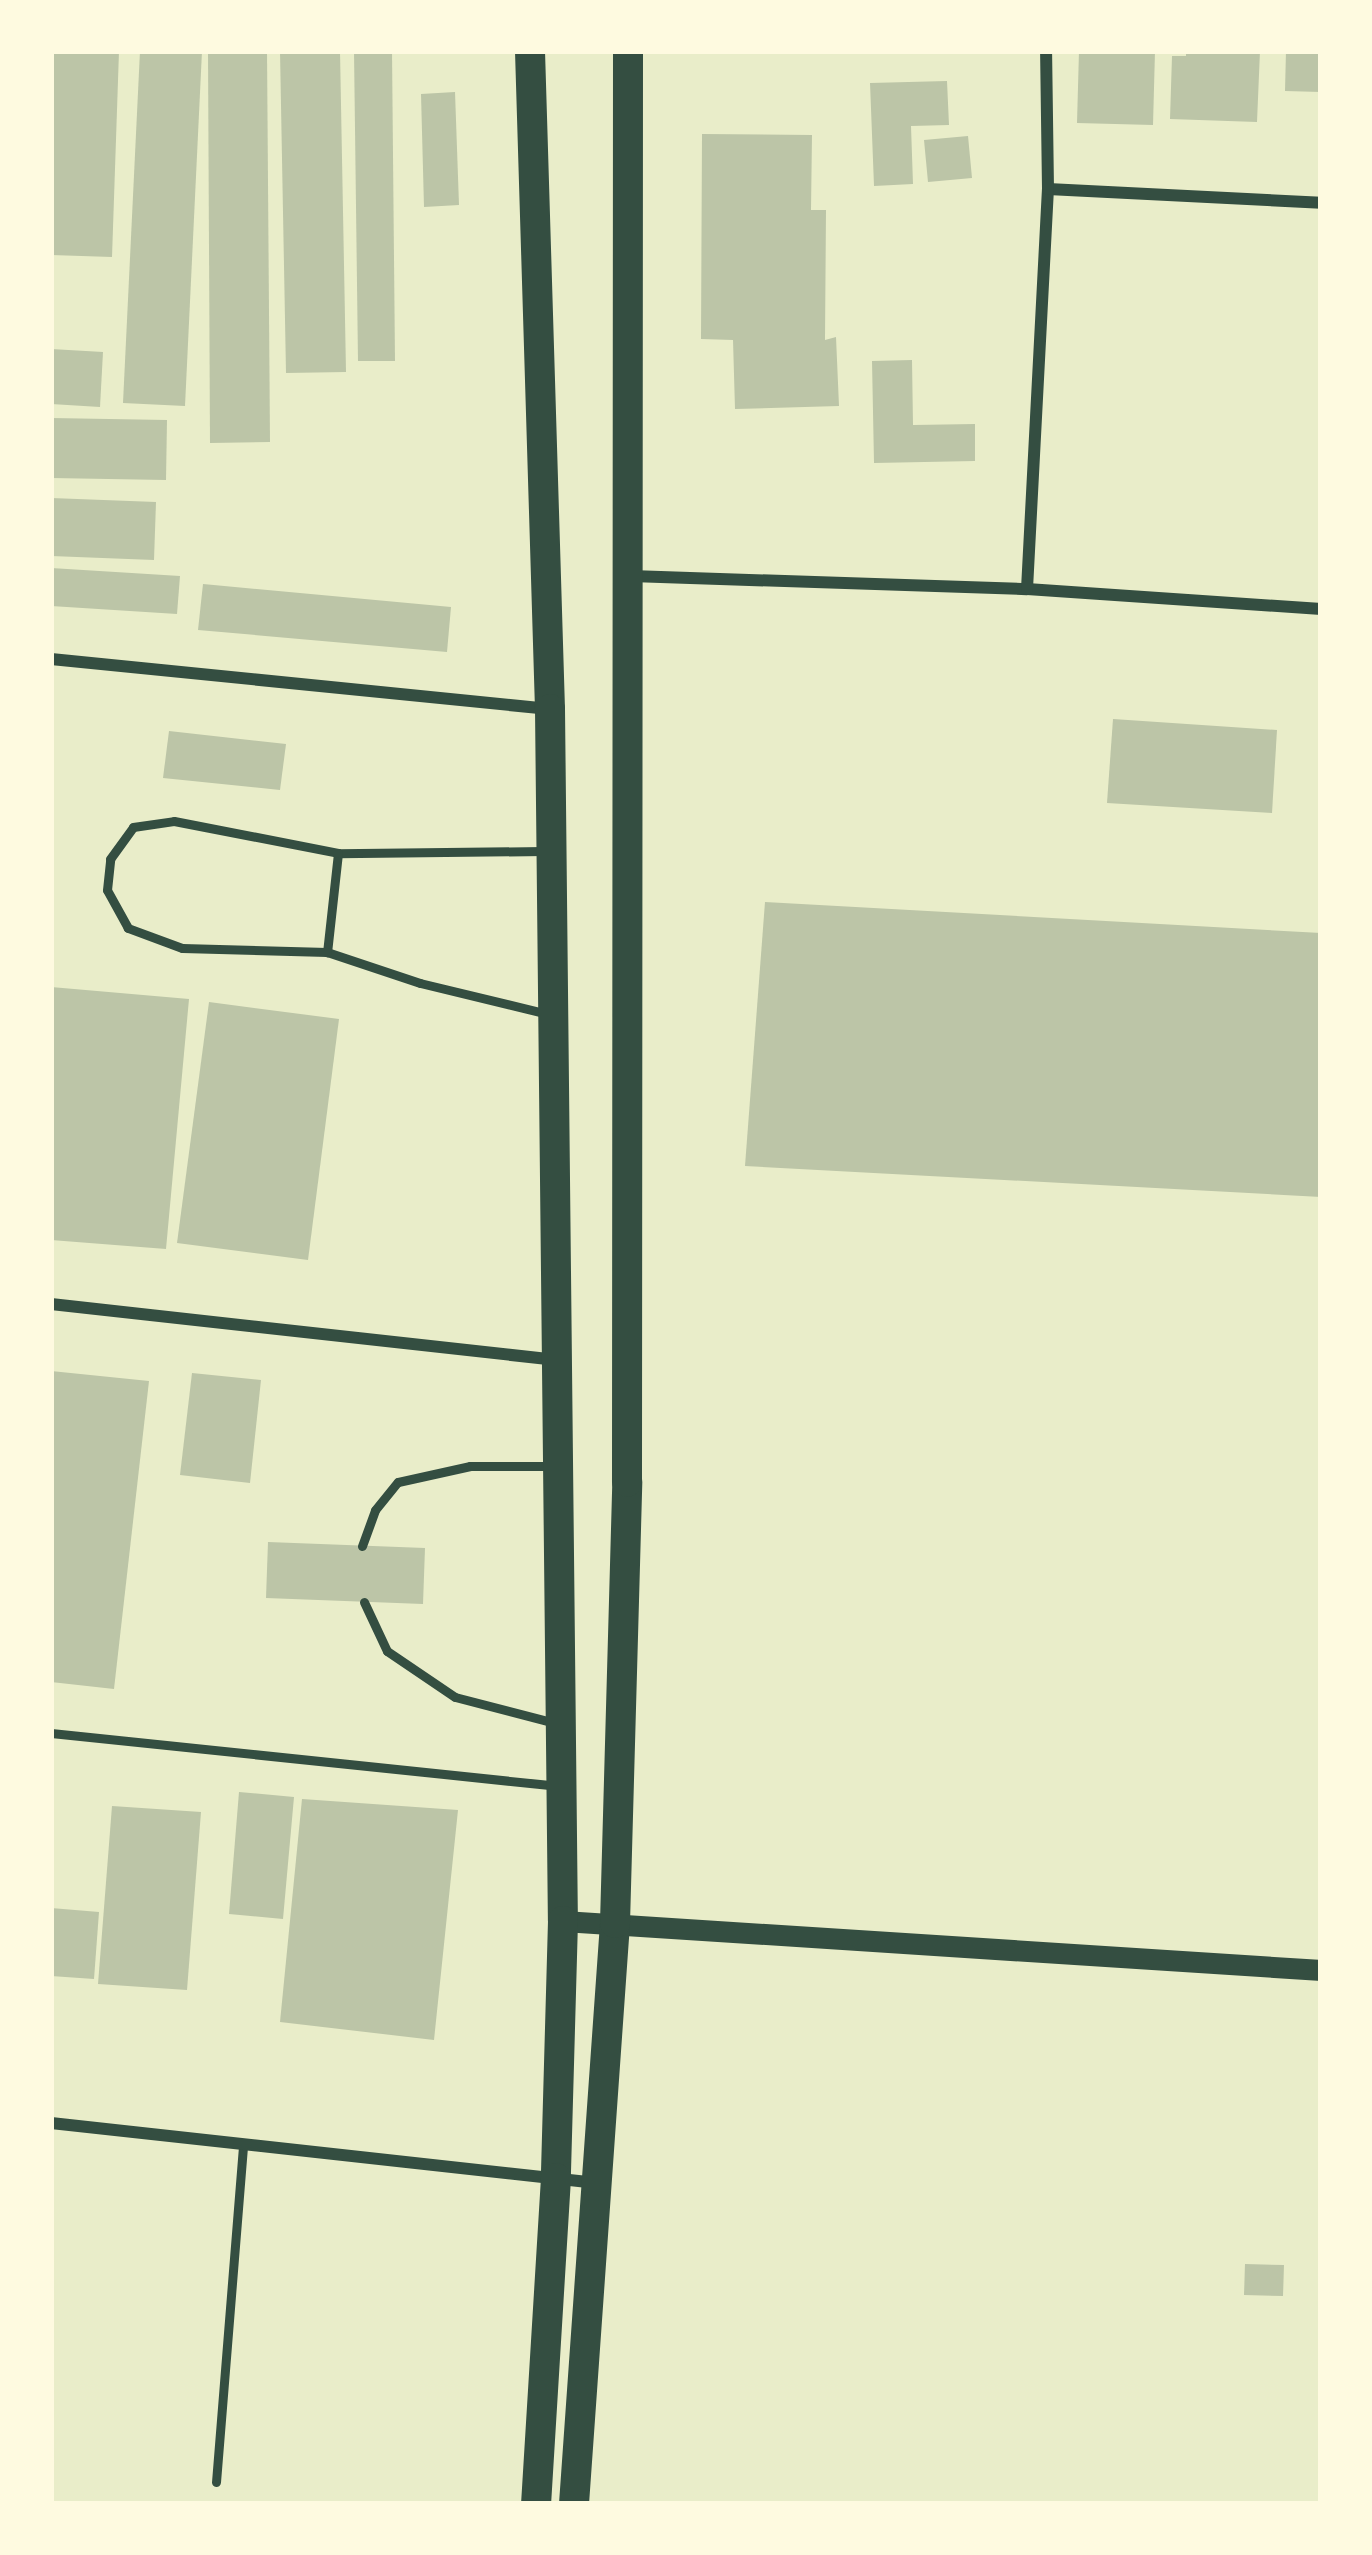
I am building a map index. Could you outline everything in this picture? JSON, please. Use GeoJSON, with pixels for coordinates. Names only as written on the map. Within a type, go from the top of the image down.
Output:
{"type":"FeatureCollection","features":[{"type":"Feature","properties":{"kind":"main road"},"geometry":{"type":"LineString","coordinates":[[530,51],[550,709],[563,1921],[556,2178],[536,2504]]}},
{"type":"Feature","properties":{"kind":"main road"},"geometry":{"type":"LineString","coordinates":[[574,2504],[614,1923],[631,1226],[628,51]]}},
{"type":"Feature","properties":{"kind":"street"},"geometry":{"type":"LineString","coordinates":[[1027,590],[1048,189],[1046,51]]}},
{"type":"Feature","properties":{"kind":"street"},"geometry":{"type":"LineString","coordinates":[[1048,189],[1321,203]]}},
{"type":"Feature","properties":{"kind":"street"},"geometry":{"type":"LineString","coordinates":[[630,576],[1027,590],[1321,609]]}},
{"type":"Feature","properties":{"kind":"street"},"geometry":{"type":"LineString","coordinates":[[51,659],[550,709]]}},
{"type":"Feature","properties":{"kind":"street"},"geometry":{"type":"LineString","coordinates":[[51,1304],[560,1360]]}},
{"type":"Feature","properties":{"kind":"street"},"geometry":{"type":"LineString","coordinates":[[563,1921],[1321,1970]]}},
{"type":"Feature","properties":{"kind":"street"},"geometry":{"type":"LineString","coordinates":[[51,2123],[598,2183]]}},
{"type":"Feature","properties":{"kind":"lane"},"geometry":{"type":"LineString","coordinates":[[552,851],[338,853],[174,820],[133,827],[110,859],[107,890],[128,928],[182,948],[326,952],[420,983],[553,1015]]}},
{"type":"Feature","properties":{"kind":"lane"},"geometry":{"type":"LineString","coordinates":[[326,952],[338,853]]}},
{"type":"Feature","properties":{"kind":"lane"},"geometry":{"type":"LineString","coordinates":[[362,1546],[375,1510],[398,1482],[470,1466],[560,1466]]}},
{"type":"Feature","properties":{"kind":"lane"},"geometry":{"type":"LineString","coordinates":[[364,1602],[386,1651],[455,1697],[560,1724]]}},
{"type":"Feature","properties":{"kind":"lane"},"geometry":{"type":"LineString","coordinates":[[51,1733],[562,1786]]}},
{"type":"Feature","properties":{"kind":"lane"},"geometry":{"type":"LineString","coordinates":[[216,2482],[243,2144]]}},
{"type":"Feature","properties":{"kind":"building"},"geometry":{"type":"Polygon","coordinates":[[[51,51],[119,51],[112,257],[51,255],[51,51]]]}},
{"type":"Feature","properties":{"kind":"building"},"geometry":{"type":"Polygon","coordinates":[[[140,51],[202,51],[185,406],[123,403],[140,51]]]}},
{"type":"Feature","properties":{"kind":"building"},"geometry":{"type":"Polygon","coordinates":[[[208,51],[267,51],[270,442],[210,443],[208,51]]]}},
{"type":"Feature","properties":{"kind":"building"},"geometry":{"type":"Polygon","coordinates":[[[280,51],[340,51],[346,372],[286,373],[280,51]]]}},
{"type":"Feature","properties":{"kind":"building"},"geometry":{"type":"Polygon","coordinates":[[[354,51],[392,51],[395,361],[358,361],[354,51]]]}},
{"type":"Feature","properties":{"kind":"building"},"geometry":{"type":"Polygon","coordinates":[[[1079,51],[1155,51],[1153,125],[1077,123],[1079,51]]]}},
{"type":"Feature","properties":{"kind":"building"},"geometry":{"type":"Polygon","coordinates":[[[1186,51],[1260,51],[1257,122],[1170,119],[1172,56],[1186,56],[1186,51]]]}},
{"type":"Feature","properties":{"kind":"building"},"geometry":{"type":"Polygon","coordinates":[[[1286,51],[1321,51],[1321,92],[1285,91],[1286,51]]]}},
{"type":"Feature","properties":{"kind":"building"},"geometry":{"type":"Polygon","coordinates":[[[947,81],[949,125],[911,126],[913,184],[874,186],[870,83],[947,81]]]}},
{"type":"Feature","properties":{"kind":"building"},"geometry":{"type":"Polygon","coordinates":[[[455,92],[459,205],[424,207],[421,94],[455,92]]]}},
{"type":"Feature","properties":{"kind":"building"},"geometry":{"type":"Polygon","coordinates":[[[702,134],[812,135],[811,210],[826,210],[825,340],[836,337],[839,406],[735,409],[733,340],[701,339],[702,134]]]}},
{"type":"Feature","properties":{"kind":"building"},"geometry":{"type":"Polygon","coordinates":[[[968,136],[972,178],[928,182],[924,140],[968,136]]]}},
{"type":"Feature","properties":{"kind":"building"},"geometry":{"type":"Polygon","coordinates":[[[51,349],[103,352],[100,407],[51,404],[51,349]]]}},
{"type":"Feature","properties":{"kind":"building"},"geometry":{"type":"Polygon","coordinates":[[[912,360],[913,425],[975,424],[975,461],[874,463],[872,361],[912,360]]]}},
{"type":"Feature","properties":{"kind":"building"},"geometry":{"type":"Polygon","coordinates":[[[51,418],[167,420],[166,480],[51,478],[51,418]]]}},
{"type":"Feature","properties":{"kind":"building"},"geometry":{"type":"Polygon","coordinates":[[[51,498],[156,502],[154,560],[51,556],[51,498]]]}},
{"type":"Feature","properties":{"kind":"building"},"geometry":{"type":"Polygon","coordinates":[[[51,568],[180,576],[177,614],[51,606],[51,568]]]}},
{"type":"Feature","properties":{"kind":"building"},"geometry":{"type":"Polygon","coordinates":[[[203,584],[451,607],[447,652],[198,630],[203,584]]]}},
{"type":"Feature","properties":{"kind":"building"},"geometry":{"type":"Polygon","coordinates":[[[1113,719],[1277,730],[1272,813],[1107,803],[1113,719]]]}},
{"type":"Feature","properties":{"kind":"building"},"geometry":{"type":"Polygon","coordinates":[[[169,731],[286,744],[280,790],[163,778],[169,731]]]}},
{"type":"Feature","properties":{"kind":"building"},"geometry":{"type":"Polygon","coordinates":[[[765,902],[1321,933],[1321,1197],[745,1166],[765,902]]]}},
{"type":"Feature","properties":{"kind":"building"},"geometry":{"type":"Polygon","coordinates":[[[51,987],[189,999],[166,1249],[51,1240],[51,987]]]}},
{"type":"Feature","properties":{"kind":"building"},"geometry":{"type":"Polygon","coordinates":[[[209,1002],[339,1019],[308,1260],[177,1243],[209,1002]]]}},
{"type":"Feature","properties":{"kind":"building"},"geometry":{"type":"Polygon","coordinates":[[[51,1371],[149,1381],[114,1689],[51,1682],[51,1371]]]}},
{"type":"Feature","properties":{"kind":"building"},"geometry":{"type":"Polygon","coordinates":[[[192,1373],[261,1380],[250,1483],[180,1475],[192,1373]]]}},
{"type":"Feature","properties":{"kind":"building"},"geometry":{"type":"Polygon","coordinates":[[[268,1542],[425,1548],[423,1604],[266,1598],[268,1542]]]}},
{"type":"Feature","properties":{"kind":"building"},"geometry":{"type":"Polygon","coordinates":[[[239,1792],[294,1797],[283,1919],[229,1914],[239,1792]]]}},
{"type":"Feature","properties":{"kind":"building"},"geometry":{"type":"Polygon","coordinates":[[[302,1799],[458,1810],[434,2040],[280,2022],[302,1799]]]}},
{"type":"Feature","properties":{"kind":"building"},"geometry":{"type":"Polygon","coordinates":[[[112,1806],[201,1812],[187,1990],[98,1984],[112,1806]]]}},
{"type":"Feature","properties":{"kind":"building"},"geometry":{"type":"Polygon","coordinates":[[[51,1908],[99,1912],[94,1979],[51,1976],[51,1908]]]}},
{"type":"Feature","properties":{"kind":"building"},"geometry":{"type":"Polygon","coordinates":[[[1245,2264],[1284,2265],[1283,2296],[1244,2295],[1245,2264]]]}}]}
